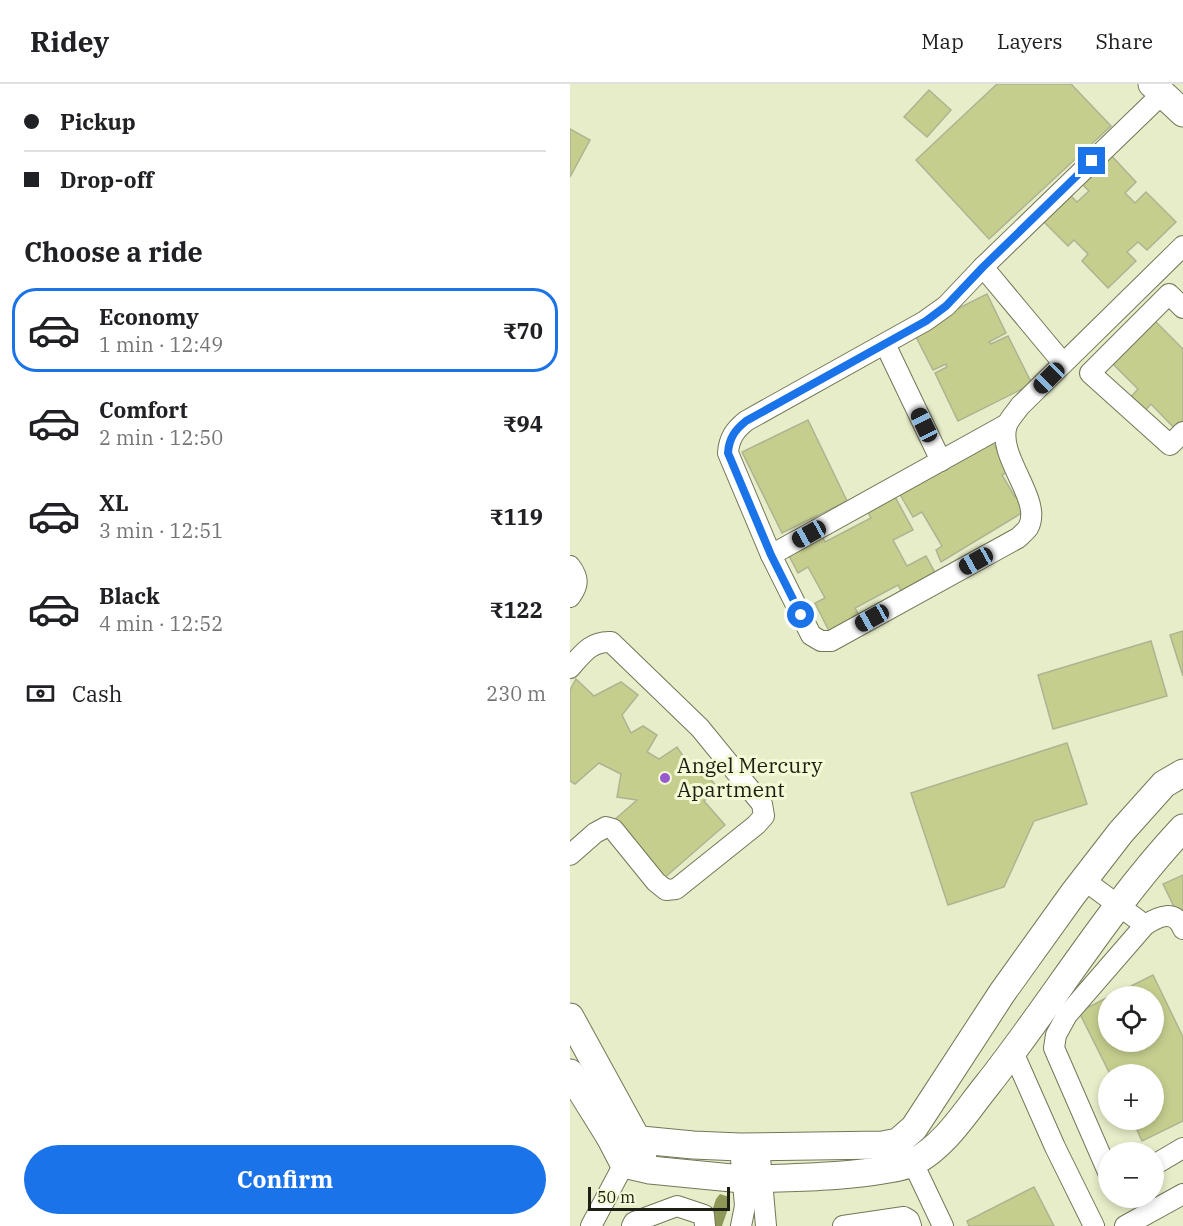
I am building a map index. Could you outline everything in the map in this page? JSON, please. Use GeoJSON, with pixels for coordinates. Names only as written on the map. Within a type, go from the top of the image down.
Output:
{"type":"FeatureCollection","features":[{"type":"Feature","properties":{"kind":"street"},"geometry":{"type":"LineString","coordinates":[[1007,424],[1005,438],[1008,451],[1031,510],[1027,529],[1018,538],[831,642],[821,641],[811,635],[771,555],[728,453],[729,441],[736,429],[746,421],[926,321],[946,306],[1157,89],[1183,113]]}},
{"type":"Feature","properties":{"kind":"street"},"geometry":{"type":"LineString","coordinates":[[771,555],[1007,424],[1020,406],[1183,246]]}},
{"type":"Feature","properties":{"kind":"street"},"geometry":{"type":"LineString","coordinates":[[983,267],[1063,363]]}},
{"type":"Feature","properties":{"kind":"street"},"geometry":{"type":"LineString","coordinates":[[1183,308],[1169,294],[1090,373],[1170,445],[1183,432]]}},
{"type":"Feature","properties":{"kind":"street"},"geometry":{"type":"LineString","coordinates":[[885,344],[941,461]]}},
{"type":"Feature","properties":{"kind":"street"},"geometry":{"type":"LineString","coordinates":[[570,566],[578,579],[578,586],[570,597]]}},
{"type":"Feature","properties":{"kind":"street"},"geometry":{"type":"LineString","coordinates":[[570,668],[585,651],[599,642],[612,642],[700,728],[762,804],[764,816],[756,825],[676,889],[666,890],[656,882],[613,829],[606,827],[570,855]]}},
{"type":"Feature","properties":{"kind":"street"},"geometry":{"type":"LineString","coordinates":[[570,1073],[610,1137],[637,1167],[752,1179],[862,1174],[900,1167],[914,1128],[1002,993],[1073,894],[1121,832],[1164,784],[1183,773]]}},
{"type":"Feature","properties":{"kind":"street"},"geometry":{"type":"LineString","coordinates":[[610,1137],[638,1141],[750,1146],[882,1145],[905,1153],[938,1147],[1013,1052],[1119,905],[1160,852],[1183,828]]}},
{"type":"Feature","properties":{"kind":"street"},"geometry":{"type":"LineString","coordinates":[[1084,880],[1145,925]]}},
{"type":"Feature","properties":{"kind":"street"},"geometry":{"type":"LineString","coordinates":[[1098,1149],[1054,1048],[1061,1024],[1145,925],[1156,917],[1167,915],[1175,918],[1183,929]]}},
{"type":"Feature","properties":{"kind":"street"},"geometry":{"type":"LineString","coordinates":[[1002,993],[1042,1011]]}},
{"type":"Feature","properties":{"kind":"street"},"geometry":{"type":"LineString","coordinates":[[570,1017],[638,1141],[637,1167],[591,1226]]}},
{"type":"Feature","properties":{"kind":"street"},"geometry":{"type":"LineString","coordinates":[[1013,1052],[1055,1147],[1094,1226]]}},
{"type":"Feature","properties":{"kind":"street"},"geometry":{"type":"LineString","coordinates":[[750,1146],[752,1179],[766,1226]]}},
{"type":"Feature","properties":{"kind":"street"},"geometry":{"type":"LineString","coordinates":[[1164,1159],[1183,1148]]}},
{"type":"Feature","properties":{"kind":"street"},"geometry":{"type":"LineString","coordinates":[[905,1153],[943,1226]]}},
{"type":"Feature","properties":{"kind":"street"},"geometry":{"type":"LineString","coordinates":[[741,1226],[752,1179]]}},
{"type":"Feature","properties":{"kind":"street"},"geometry":{"type":"LineString","coordinates":[[1137,1223],[1183,1194]]}},
{"type":"Feature","properties":{"kind":"street"},"geometry":{"type":"LineString","coordinates":[[632,1226],[634,1222],[677,1206],[704,1215],[705,1226]]}},
{"type":"Feature","properties":{"kind":"street"},"geometry":{"type":"LineString","coordinates":[[843,1226],[904,1217],[909,1220],[911,1226]]}},
{"type":"Feature","properties":{"kind":"shaded area"},"geometry":{"type":"Polygon","coordinates":[[[720,1194],[729,1197],[730,1203],[722,1226],[707,1226],[716,1199],[720,1194]]]}},
{"type":"Feature","properties":{"kind":"building"},"geometry":{"type":"Polygon","coordinates":[[[997,84],[1071,84],[1111,126],[989,239],[916,160],[997,84]]]}},
{"type":"Feature","properties":{"kind":"building"},"geometry":{"type":"Polygon","coordinates":[[[929,90],[951,110],[927,137],[904,117],[929,90]]]}},
{"type":"Feature","properties":{"kind":"building"},"geometry":{"type":"Polygon","coordinates":[[[570,129],[590,140],[570,177],[570,129]]]}},
{"type":"Feature","properties":{"kind":"building"},"geometry":{"type":"Polygon","coordinates":[[[1109,153],[1136,182],[1125,193],[1135,203],[1146,192],[1176,222],[1147,250],[1138,242],[1127,252],[1136,261],[1108,288],[1082,261],[1088,254],[1074,240],[1068,246],[1041,219],[1068,193],[1077,202],[1089,191],[1079,181],[1109,153]]]}},
{"type":"Feature","properties":{"kind":"building"},"geometry":{"type":"Polygon","coordinates":[[[987,294],[1006,333],[989,342],[991,344],[1008,336],[1032,384],[958,421],[935,373],[947,367],[946,364],[933,370],[913,331],[987,294]]]}},
{"type":"Feature","properties":{"kind":"building"},"geometry":{"type":"Polygon","coordinates":[[[1151,317],[1183,349],[1183,423],[1176,430],[1151,404],[1144,412],[1130,398],[1138,389],[1108,359],[1151,317]]]}},
{"type":"Feature","properties":{"kind":"building"},"geometry":{"type":"Polygon","coordinates":[[[808,420],[847,501],[782,533],[742,452],[808,420]]]}},
{"type":"Feature","properties":{"kind":"building"},"geometry":{"type":"Polygon","coordinates":[[[989,436],[1009,471],[1002,475],[1015,497],[1020,493],[1025,511],[941,562],[936,550],[942,546],[922,512],[913,517],[898,491],[989,436]]]}},
{"type":"Feature","properties":{"kind":"building"},"geometry":{"type":"Polygon","coordinates":[[[893,493],[913,530],[893,540],[907,566],[926,556],[939,580],[905,598],[898,585],[855,608],[860,617],[830,633],[815,603],[825,598],[808,567],[798,573],[786,550],[820,532],[825,542],[871,518],[866,508],[893,493]]]}},
{"type":"Feature","properties":{"kind":"building"},"geometry":{"type":"Polygon","coordinates":[[[1183,631],[1183,676],[1170,635],[1183,631]]]}},
{"type":"Feature","properties":{"kind":"building"},"geometry":{"type":"Polygon","coordinates":[[[1151,641],[1167,696],[1053,729],[1038,675],[1151,641]]]}},
{"type":"Feature","properties":{"kind":"building","name":"Angel Mercury Apartment"},"geometry":{"type":"Polygon","coordinates":[[[576,679],[594,696],[621,682],[638,695],[622,715],[631,733],[643,726],[657,735],[647,752],[659,759],[677,747],[687,762],[696,762],[718,788],[704,801],[725,825],[663,879],[613,821],[637,800],[617,797],[621,774],[599,763],[575,784],[570,781],[570,690],[576,679]]]}},
{"type":"Feature","properties":{"kind":"building"},"geometry":{"type":"Polygon","coordinates":[[[1067,743],[1087,804],[1034,821],[1004,887],[948,905],[911,793],[1067,743]]]}},
{"type":"Feature","properties":{"kind":"building"},"geometry":{"type":"Polygon","coordinates":[[[1183,875],[1183,917],[1180,919],[1163,884],[1183,875]]]}},
{"type":"Feature","properties":{"kind":"building"},"geometry":{"type":"Polygon","coordinates":[[[1153,975],[1158,986],[1131,986],[1153,975]]]}},
{"type":"Feature","properties":{"kind":"building"},"geometry":{"type":"Polygon","coordinates":[[[1164,998],[1183,1037],[1183,1121],[1142,1141],[1137,1130],[1164,1130],[1164,1064],[1105,1064],[1099,1052],[1164,1052],[1164,998]]]}},
{"type":"Feature","properties":{"kind":"building"},"geometry":{"type":"Polygon","coordinates":[[[1098,1002],[1098,1050],[1079,1012],[1098,1002]]]}},
{"type":"Feature","properties":{"kind":"building"},"geometry":{"type":"Polygon","coordinates":[[[1034,1187],[1054,1226],[969,1226],[967,1221],[1034,1187]]]}},
{"type":"Feature","properties":{"kind":"place","name":"Angel Mercury Apartment"},"geometry":{"type":"Point","coordinates":[665,778]}},
{"type":"Feature","properties":{"kind":"route"},"geometry":{"type":"LineString","coordinates":[[801,615],[771,555],[728,453],[729,441],[736,429],[746,421],[926,321],[946,306],[1092,161]]}}]}
